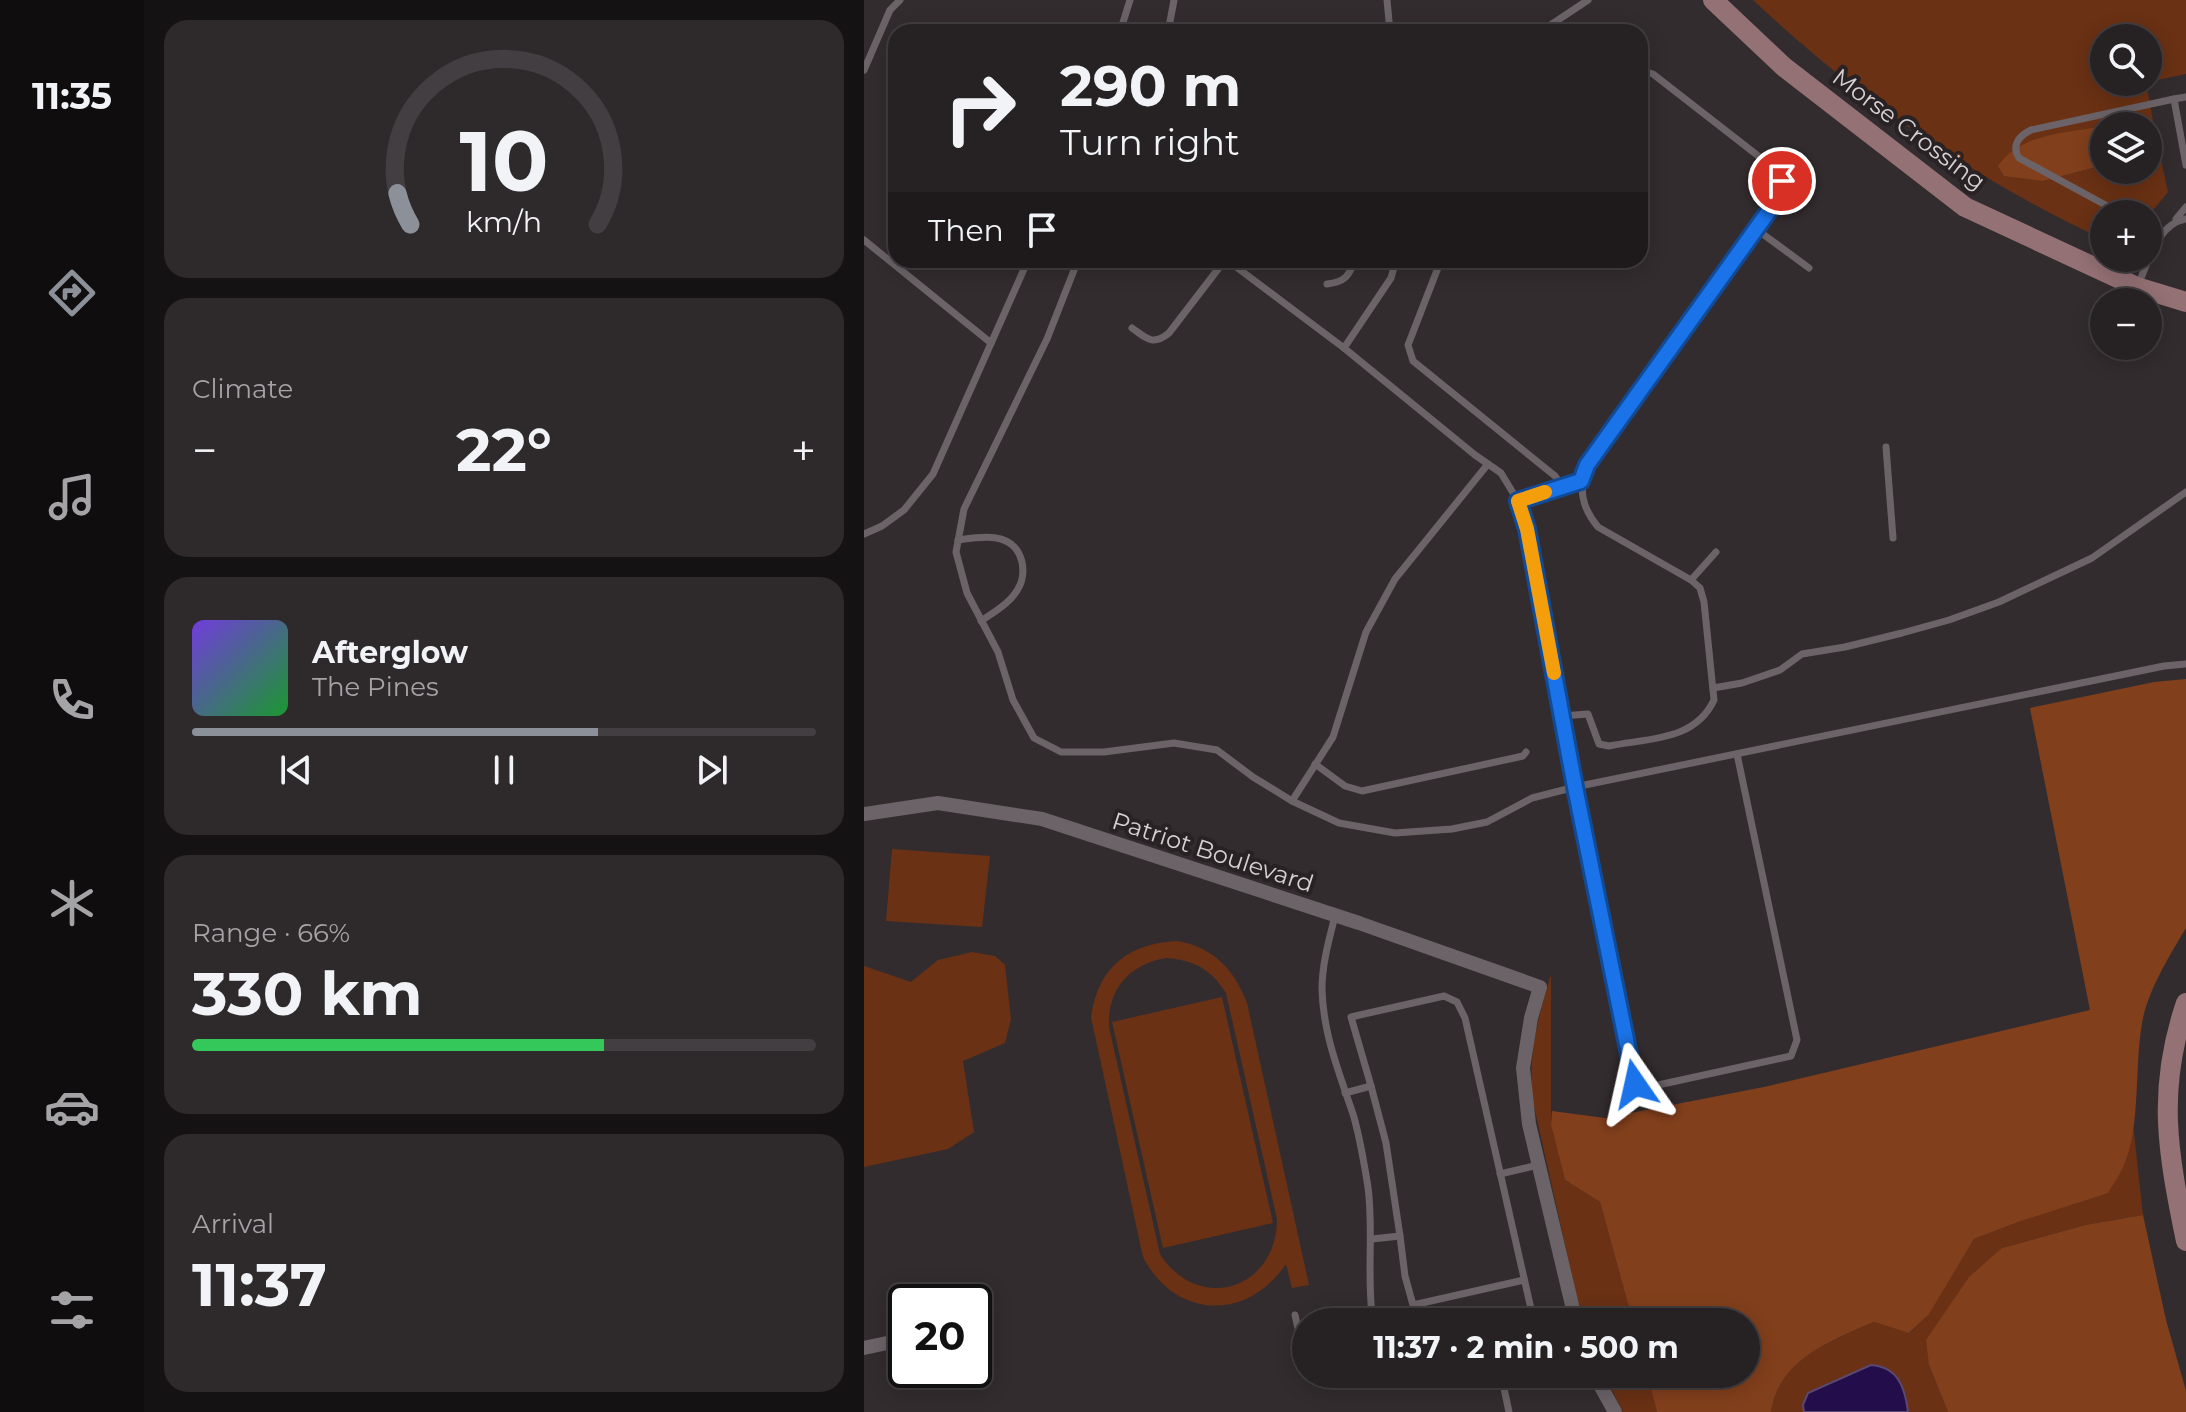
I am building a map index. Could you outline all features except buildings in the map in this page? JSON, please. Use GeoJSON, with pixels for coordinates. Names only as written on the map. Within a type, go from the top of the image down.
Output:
{"type":"FeatureCollection","features":[{"type":"Feature","properties":{"kind":"main road","name":"Morse Crossing"},"geometry":{"type":"LineString","coordinates":[[1713,0],[1784,67],[1965,207],[2137,287],[2186,302]]}},
{"type":"Feature","properties":{"kind":"main road"},"geometry":{"type":"LineString","coordinates":[[2186,1003],[2169,1067],[2167,1123],[2172,1172],[2186,1241]]}},
{"type":"Feature","properties":{"kind":"street","name":"Patriot Boulevard"},"geometry":{"type":"LineString","coordinates":[[864,814],[938,803],[1042,819],[1540,987],[1531,1018],[1523,1068],[1529,1124],[1538,1165]]}},
{"type":"Feature","properties":{"kind":"street"},"geometry":{"type":"LineString","coordinates":[[1538,1165],[1573,1308]]}},
{"type":"Feature","properties":{"kind":"street"},"geometry":{"type":"LineString","coordinates":[[864,1348],[888,1343]]}},
{"type":"Feature","properties":{"kind":"street"},"geometry":{"type":"LineString","coordinates":[[1602,1388],[1615,1412]]}},
{"type":"Feature","properties":{"kind":"lane"},"geometry":{"type":"LineString","coordinates":[[864,70],[890,10],[900,0]]}},
{"type":"Feature","properties":{"kind":"lane"},"geometry":{"type":"LineString","coordinates":[[1122,24],[1130,0]]}},
{"type":"Feature","properties":{"kind":"lane"},"geometry":{"type":"LineString","coordinates":[[1170,24],[1174,0]]}},
{"type":"Feature","properties":{"kind":"lane"},"geometry":{"type":"LineString","coordinates":[[1387,0],[1389,24]]}},
{"type":"Feature","properties":{"kind":"lane"},"geometry":{"type":"LineString","coordinates":[[1552,24],[1588,0]]}},
{"type":"Feature","properties":{"kind":"lane"},"geometry":{"type":"LineString","coordinates":[[1562,716],[1588,714],[1599,744],[1609,746],[1687,731],[1707,714],[1714,700],[1700,588],[1598,527],[1587,514],[1581,481],[1587,465],[1781,194],[1782,181],[1775,169],[1648,72]]}},
{"type":"Feature","properties":{"kind":"lane"},"geometry":{"type":"LineString","coordinates":[[2096,200],[2019,158],[2016,143],[2020,136],[2031,130],[2186,97]]}},
{"type":"Feature","properties":{"kind":"lane"},"geometry":{"type":"LineString","coordinates":[[2174,99],[2186,165]]}},
{"type":"Feature","properties":{"kind":"lane"},"geometry":{"type":"LineString","coordinates":[[2162,233],[2186,207]]}},
{"type":"Feature","properties":{"kind":"lane"},"geometry":{"type":"LineString","coordinates":[[2174,221],[2186,219]]}},
{"type":"Feature","properties":{"kind":"lane"},"geometry":{"type":"LineString","coordinates":[[1756,229],[1809,268]]}},
{"type":"Feature","properties":{"kind":"lane"},"geometry":{"type":"LineString","coordinates":[[864,240],[888,259]]}},
{"type":"Feature","properties":{"kind":"lane"},"geometry":{"type":"LineString","coordinates":[[899,268],[991,343]]}},
{"type":"Feature","properties":{"kind":"lane"},"geometry":{"type":"LineString","coordinates":[[864,534],[882,526],[904,510],[933,474],[1024,268]]}},
{"type":"Feature","properties":{"kind":"lane"},"geometry":{"type":"LineString","coordinates":[[1075,268],[1047,339],[964,509],[956,552],[967,593],[998,652],[1013,700],[1034,738],[1061,752],[1104,752],[1174,743],[1217,750],[1292,801],[1339,823],[1395,833],[1452,829],[1487,822],[1532,798],[1575,787],[2186,664]]}},
{"type":"Feature","properties":{"kind":"lane"},"geometry":{"type":"LineString","coordinates":[[1132,328],[1153,342],[1160,340],[1169,333],[1220,268]]}},
{"type":"Feature","properties":{"kind":"lane"},"geometry":{"type":"LineString","coordinates":[[1237,268],[1344,348],[1501,473],[1518,501],[1527,529],[1635,1084],[1649,1087],[1791,1056],[1797,1040],[1737,754]]}},
{"type":"Feature","properties":{"kind":"lane"},"geometry":{"type":"LineString","coordinates":[[1327,284],[1341,282],[1352,268]]}},
{"type":"Feature","properties":{"kind":"lane"},"geometry":{"type":"LineString","coordinates":[[1344,348],[1391,278],[1394,268]]}},
{"type":"Feature","properties":{"kind":"lane"},"geometry":{"type":"LineString","coordinates":[[1438,268],[1408,345],[1409,354],[1413,361],[1555,476],[1563,487]]}},
{"type":"Feature","properties":{"kind":"lane"},"geometry":{"type":"LineString","coordinates":[[2137,287],[2144,272]]}},
{"type":"Feature","properties":{"kind":"lane"},"geometry":{"type":"LineString","coordinates":[[1886,447],[1893,538]]}},
{"type":"Feature","properties":{"kind":"lane"},"geometry":{"type":"LineString","coordinates":[[1292,801],[1333,737],[1366,632],[1395,579],[1488,464]]}},
{"type":"Feature","properties":{"kind":"lane"},"geometry":{"type":"LineString","coordinates":[[1518,501],[1581,481]]}},
{"type":"Feature","properties":{"kind":"lane"},"geometry":{"type":"LineString","coordinates":[[1713,688],[1742,683],[1780,670],[1802,654],[1902,633],[1999,602],[2092,558],[2186,492]]}},
{"type":"Feature","properties":{"kind":"lane"},"geometry":{"type":"LineString","coordinates":[[958,540],[985,536],[1009,541],[1022,562],[1020,586],[1011,599],[981,621]]}},
{"type":"Feature","properties":{"kind":"lane"},"geometry":{"type":"LineString","coordinates":[[1691,580],[1716,552]]}},
{"type":"Feature","properties":{"kind":"lane"},"geometry":{"type":"LineString","coordinates":[[1315,764],[1345,786],[1362,791],[1523,756],[1526,752]]}},
{"type":"Feature","properties":{"kind":"lane"},"geometry":{"type":"LineString","coordinates":[[1335,916],[1325,960],[1323,995],[1326,1032],[1354,1117],[1367,1182],[1373,1308]]}},
{"type":"Feature","properties":{"kind":"lane"},"geometry":{"type":"LineString","coordinates":[[1524,1280],[1413,1305],[1405,1276],[1386,1143],[1351,1017],[1444,996],[1457,1002],[1465,1018],[1531,1308]]}},
{"type":"Feature","properties":{"kind":"lane"},"geometry":{"type":"LineString","coordinates":[[1345,1093],[1371,1086]]}},
{"type":"Feature","properties":{"kind":"lane"},"geometry":{"type":"LineString","coordinates":[[1500,1174],[1538,1165]]}},
{"type":"Feature","properties":{"kind":"lane"},"geometry":{"type":"LineString","coordinates":[[1372,1239],[1400,1236]]}},
{"type":"Feature","properties":{"kind":"lane"},"geometry":{"type":"LineString","coordinates":[[1505,1388],[1509,1412]]}},
{"type":"Feature","properties":{"kind":"shaded area"},"geometry":{"type":"Polygon","coordinates":[[[1753,0],[2186,0],[2186,74],[2162,79],[2162,24],[2090,24],[2090,96],[2149,96],[2151,112],[2090,112],[2090,139],[2043,181],[2090,169],[2090,184],[2162,184],[2162,164],[2168,192],[2161,200],[2090,200],[2090,233],[2009,190],[1919,134],[1834,71],[1753,0]]]}},
{"type":"Feature","properties":{"kind":"shaded area"},"geometry":{"type":"Polygon","coordinates":[[[2090,128],[2090,169],[2043,181],[2004,176],[1998,166],[2007,155],[2032,141],[2090,128]]]}},
{"type":"Feature","properties":{"kind":"shaded area"},"geometry":{"type":"Polygon","coordinates":[[[2186,679],[2186,928],[2146,1006],[2140,1035],[2131,1144],[2122,1169],[2108,1193],[1974,1239],[1929,1314],[1909,1333],[1874,1322],[1809,1354],[1784,1379],[1771,1412],[1657,1412],[1651,1388],[1760,1388],[1760,1308],[1629,1308],[1600,1202],[1565,1180],[1551,1125],[1552,1111],[1605,1118],[1764,1087],[2090,1010],[2030,708],[2154,682],[2186,679]]]}},
{"type":"Feature","properties":{"kind":"shaded area"},"geometry":{"type":"Polygon","coordinates":[[[892,849],[990,856],[982,927],[886,921],[892,849]]]}},
{"type":"Feature","properties":{"kind":"shaded area"},"geometry":{"type":"Polygon","coordinates":[[[1178,941],[1202,949],[1229,970],[1242,991],[1309,1285],[1292,1288],[1286,1264],[1270,1283],[1252,1296],[1232,1304],[1212,1306],[1192,1302],[1173,1292],[1143,1257],[1091,1017],[1101,984],[1119,961],[1131,953],[1160,943],[1178,941]],[[1176,959],[1153,961],[1123,980],[1112,1001],[1109,1027],[1160,1254],[1176,1273],[1194,1284],[1214,1288],[1233,1286],[1250,1277],[1264,1263],[1274,1243],[1277,1219],[1226,993],[1208,972],[1176,959]]]}},
{"type":"Feature","properties":{"kind":"shaded area"},"geometry":{"type":"Polygon","coordinates":[[[972,952],[995,956],[1005,965],[1011,1019],[1005,1043],[963,1061],[974,1132],[948,1149],[864,1167],[864,966],[911,982],[938,960],[972,952]]]}},
{"type":"Feature","properties":{"kind":"shaded area"},"geometry":{"type":"Polygon","coordinates":[[[1551,974],[1551,1125],[1565,1180],[1600,1202],[1629,1308],[1579,1308],[1532,1097],[1533,1048],[1551,974]]]}},
{"type":"Feature","properties":{"kind":"shaded area"},"geometry":{"type":"Polygon","coordinates":[[[1222,997],[1273,1223],[1163,1248],[1112,1022],[1222,997]]]}},
{"type":"Feature","properties":{"kind":"shaded area"},"geometry":{"type":"Polygon","coordinates":[[[2133,1124],[2143,1215],[2085,1225],[2002,1248],[1929,1365],[1948,1412],[1908,1412],[1906,1395],[1845,1377],[1819,1387],[1803,1405],[1804,1412],[1771,1412],[1784,1379],[1809,1354],[1874,1322],[1910,1333],[1929,1313],[1974,1239],[2021,1221],[2126,1161],[2133,1124]]]}},
{"type":"Feature","properties":{"kind":"shaded area"},"geometry":{"type":"Polygon","coordinates":[[[2143,1215],[2166,1320],[2186,1391],[2186,1412],[1948,1412],[1929,1365],[1926,1340],[1969,1277],[2002,1248],[2085,1225],[2143,1215]]]}},
{"type":"Feature","properties":{"kind":"shaded area"},"geometry":{"type":"Polygon","coordinates":[[[1871,1365],[1894,1374],[1905,1394],[1908,1412],[1804,1412],[1803,1405],[1808,1393],[1871,1365]]]}},
{"type":"Feature","properties":{"kind":"shaded area"},"geometry":{"type":"Polygon","coordinates":[[[1611,1388],[1651,1388],[1657,1412],[1623,1412],[1611,1388]]]}},
{"type":"Feature","properties":{"kind":"slow traffic"},"geometry":{"type":"LineString","coordinates":[[1545,492],[1518,501],[1527,529],[1554,673]]}},
{"type":"Feature","properties":{"kind":"route"},"geometry":{"type":"LineString","coordinates":[[1635,1084],[1527,529],[1518,501],[1581,481],[1587,465],[1781,194],[1782,181]]}}]}
